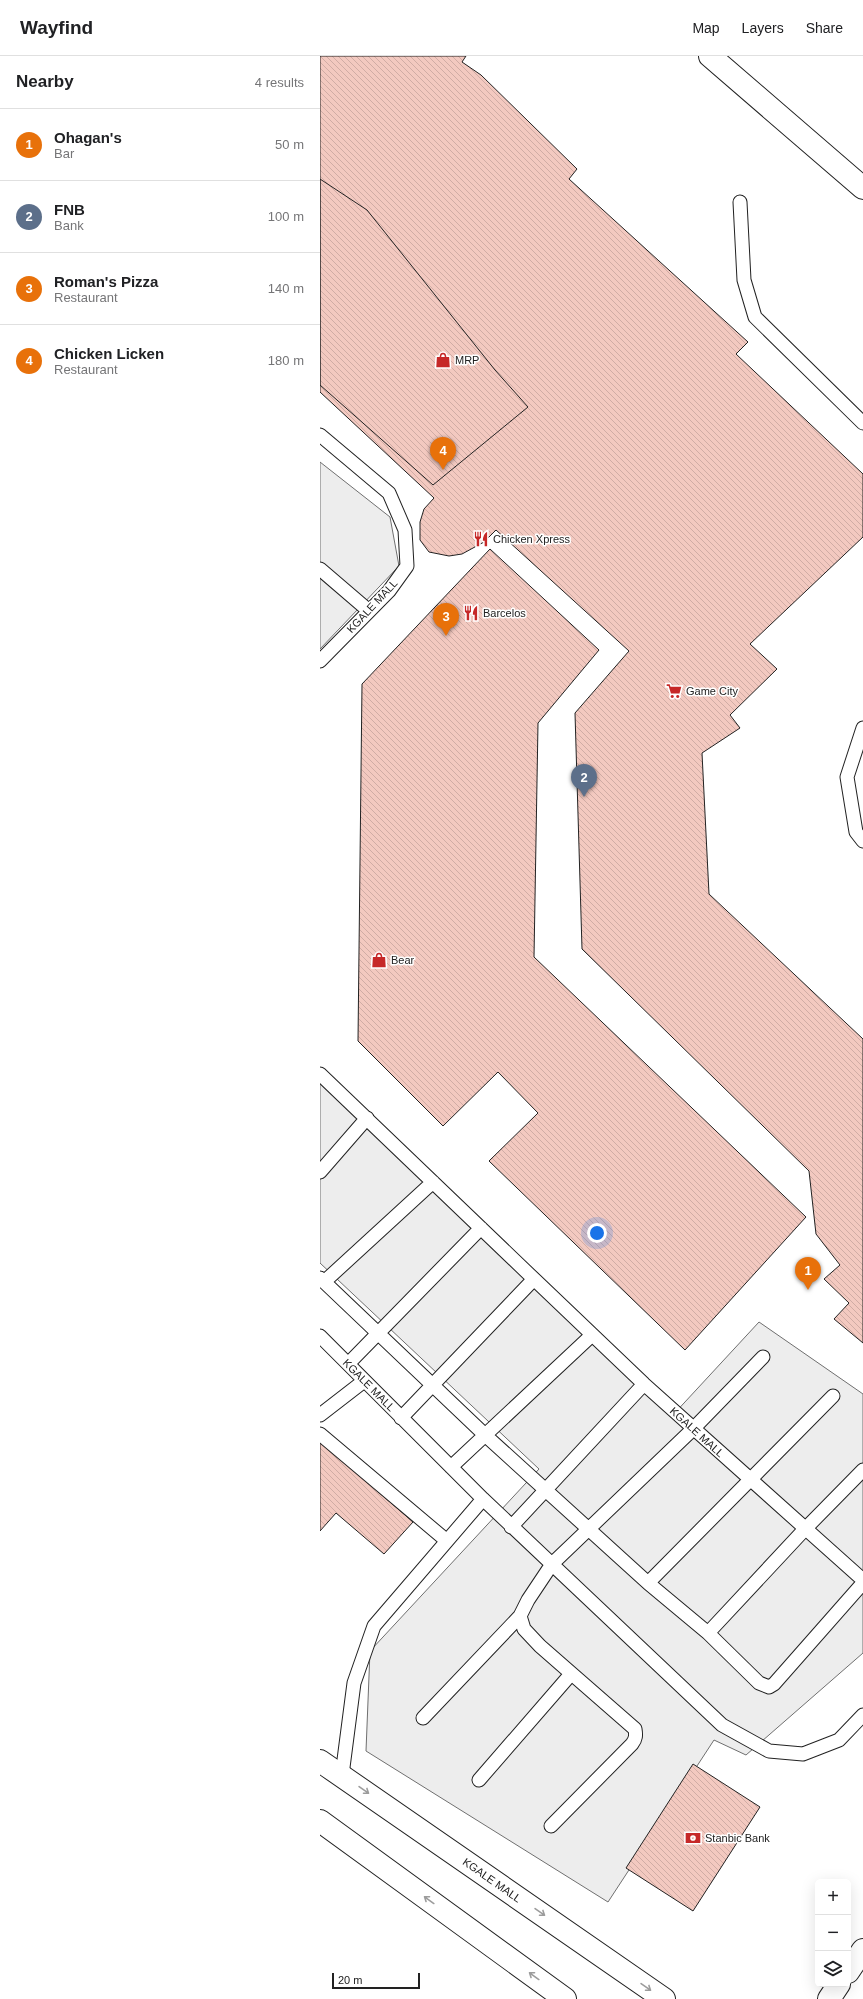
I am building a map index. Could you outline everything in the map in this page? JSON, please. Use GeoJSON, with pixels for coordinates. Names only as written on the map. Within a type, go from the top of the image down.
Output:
{"type":"FeatureCollection","features":[{"type":"Feature","properties":{"kind":"main road"},"geometry":{"type":"LineString","coordinates":[[710,56],[863,188]]}},
{"type":"Feature","properties":{"kind":"main road","name":"KGALE MALL"},"geometry":{"type":"LineString","coordinates":[[320,1761],[664,1999]]}},
{"type":"Feature","properties":{"kind":"main road"},"geometry":{"type":"LineString","coordinates":[[320,1821],[566,1999]]}},
{"type":"Feature","properties":{"kind":"main road"},"geometry":{"type":"LineString","coordinates":[[851,1968],[863,1950]]}},
{"type":"Feature","properties":{"kind":"main road"},"geometry":{"type":"LineString","coordinates":[[829,1999],[837,1987]]}},
{"type":"Feature","properties":{"kind":"lane"},"geometry":{"type":"LineString","coordinates":[[740,202],[744,280],[756,317],[863,423]]}},
{"type":"Feature","properties":{"kind":"lane","name":"KGALE MALL"},"geometry":{"type":"LineString","coordinates":[[320,435],[389,493],[406,530],[407,566],[389,591],[320,661]]}},
{"type":"Feature","properties":{"kind":"lane"},"geometry":{"type":"LineString","coordinates":[[320,569],[369,611]]}},
{"type":"Feature","properties":{"kind":"lane"},"geometry":{"type":"LineString","coordinates":[[863,728],[847,777],[856,832],[863,841]]}},
{"type":"Feature","properties":{"kind":"lane","name":"KGALE MALL"},"geometry":{"type":"LineString","coordinates":[[320,1074],[644,1384],[863,1582]]}},
{"type":"Feature","properties":{"kind":"lane"},"geometry":{"type":"LineString","coordinates":[[320,1172],[366,1118]]}},
{"type":"Feature","properties":{"kind":"lane"},"geometry":{"type":"LineString","coordinates":[[433,1182],[322,1280],[485,1435],[648,1583],[708,1633],[760,1683],[769,1687],[774,1684],[863,1582]]}},
{"type":"Feature","properties":{"kind":"lane"},"geometry":{"type":"LineString","coordinates":[[348,1364],[481,1228]]}},
{"type":"Feature","properties":{"kind":"lane","name":"KGALE MALL"},"geometry":{"type":"LineString","coordinates":[[320,1336],[401,1418],[534,1279]]}},
{"type":"Feature","properties":{"kind":"lane"},"geometry":{"type":"LineString","coordinates":[[451,1468],[592,1335]]}},
{"type":"Feature","properties":{"kind":"lane"},"geometry":{"type":"LineString","coordinates":[[423,1718],[520,1616],[528,1600],[552,1564],[693,1429],[764,1357]]}},
{"type":"Feature","properties":{"kind":"lane"},"geometry":{"type":"LineString","coordinates":[[320,1415],[364,1381]]}},
{"type":"Feature","properties":{"kind":"lane"},"geometry":{"type":"LineString","coordinates":[[511,1527],[644,1384]]}},
{"type":"Feature","properties":{"kind":"lane"},"geometry":{"type":"LineString","coordinates":[[648,1583],[833,1396]]}},
{"type":"Feature","properties":{"kind":"lane"},"geometry":{"type":"LineString","coordinates":[[401,1418],[511,1527],[722,1725],[769,1751],[803,1754],[839,1740],[863,1715]]}},
{"type":"Feature","properties":{"kind":"lane"},"geometry":{"type":"LineString","coordinates":[[320,1434],[447,1541]]}},
{"type":"Feature","properties":{"kind":"lane"},"geometry":{"type":"LineString","coordinates":[[708,1633],[805,1529],[863,1470]]}},
{"type":"Feature","properties":{"kind":"lane"},"geometry":{"type":"LineString","coordinates":[[342,1775],[354,1683],[374,1626],[483,1500]]}},
{"type":"Feature","properties":{"kind":"lane"},"geometry":{"type":"LineString","coordinates":[[520,1616],[524,1629],[540,1646],[634,1729],[635,1740],[551,1826]]}},
{"type":"Feature","properties":{"kind":"lane"},"geometry":{"type":"LineString","coordinates":[[479,1780],[571,1674]]}},
{"type":"Feature","properties":{"kind":"shaded area"},"geometry":{"type":"Polygon","coordinates":[[[320,462],[390,517],[399,566],[320,649],[320,462]]]}},
{"type":"Feature","properties":{"kind":"shaded area"},"geometry":{"type":"Polygon","coordinates":[[[320,1079],[672,1416],[759,1322],[863,1394],[863,1653],[746,1755],[714,1740],[608,1902],[366,1751],[370,1651],[539,1469],[320,1263],[320,1079]]]}},
{"type":"Feature","properties":{"kind":"building","name":"Game City"},"geometry":{"type":"Polygon","coordinates":[[[320,56],[466,56],[462,62],[481,75],[577,169],[569,179],[748,342],[736,354],[863,474],[863,537],[750,644],[777,669],[730,715],[740,728],[702,753],[709,894],[863,1039],[863,1343],[834,1319],[849,1303],[824,1279],[840,1265],[816,1234],[809,1171],[582,949],[575,713],[629,651],[496,530],[484,542],[462,554],[449,556],[429,552],[420,540],[420,522],[424,509],[434,498],[320,392],[320,56]]]}},
{"type":"Feature","properties":{"kind":"building"},"geometry":{"type":"Polygon","coordinates":[[[320,179],[367,210],[495,370],[528,407],[433,485],[320,385],[320,179]]]}},
{"type":"Feature","properties":{"kind":"building"},"geometry":{"type":"Polygon","coordinates":[[[490,549],[599,650],[538,723],[534,957],[806,1217],[685,1350],[489,1161],[538,1113],[498,1072],[443,1126],[358,1041],[362,684],[490,549]]]}},
{"type":"Feature","properties":{"kind":"building"},"geometry":{"type":"Polygon","coordinates":[[[320,1441],[413,1522],[384,1554],[336,1513],[320,1531],[320,1441]]]}},
{"type":"Feature","properties":{"kind":"building","name":"Stanbic Bank"},"geometry":{"type":"Polygon","coordinates":[[[693,1764],[760,1807],[693,1911],[626,1868],[693,1764]]]}},
{"type":"Feature","properties":{"kind":"place","name":"MRP"},"geometry":{"type":"Point","coordinates":[443,360]}},
{"type":"Feature","properties":{"kind":"place","name":"Chicken Licken"},"geometry":{"type":"Point","coordinates":[443,470]}},
{"type":"Feature","properties":{"kind":"place","name":"Chicken Xpress"},"geometry":{"type":"Point","coordinates":[481,539]}},
{"type":"Feature","properties":{"kind":"place","name":"Barcelos"},"geometry":{"type":"Point","coordinates":[471,613]}},
{"type":"Feature","properties":{"kind":"place","name":"Roman's Pizza"},"geometry":{"type":"Point","coordinates":[446,636]}},
{"type":"Feature","properties":{"kind":"place","name":"Game City"},"geometry":{"type":"Point","coordinates":[674,691]}},
{"type":"Feature","properties":{"kind":"place","name":"FNB"},"geometry":{"type":"Point","coordinates":[584,797]}},
{"type":"Feature","properties":{"kind":"place","name":"Bear"},"geometry":{"type":"Point","coordinates":[379,960]}},
{"type":"Feature","properties":{"kind":"place","name":"Ohagan's"},"geometry":{"type":"Point","coordinates":[808,1290]}},
{"type":"Feature","properties":{"kind":"place","name":"Stanbic Bank"},"geometry":{"type":"Point","coordinates":[693,1838]}}]}
